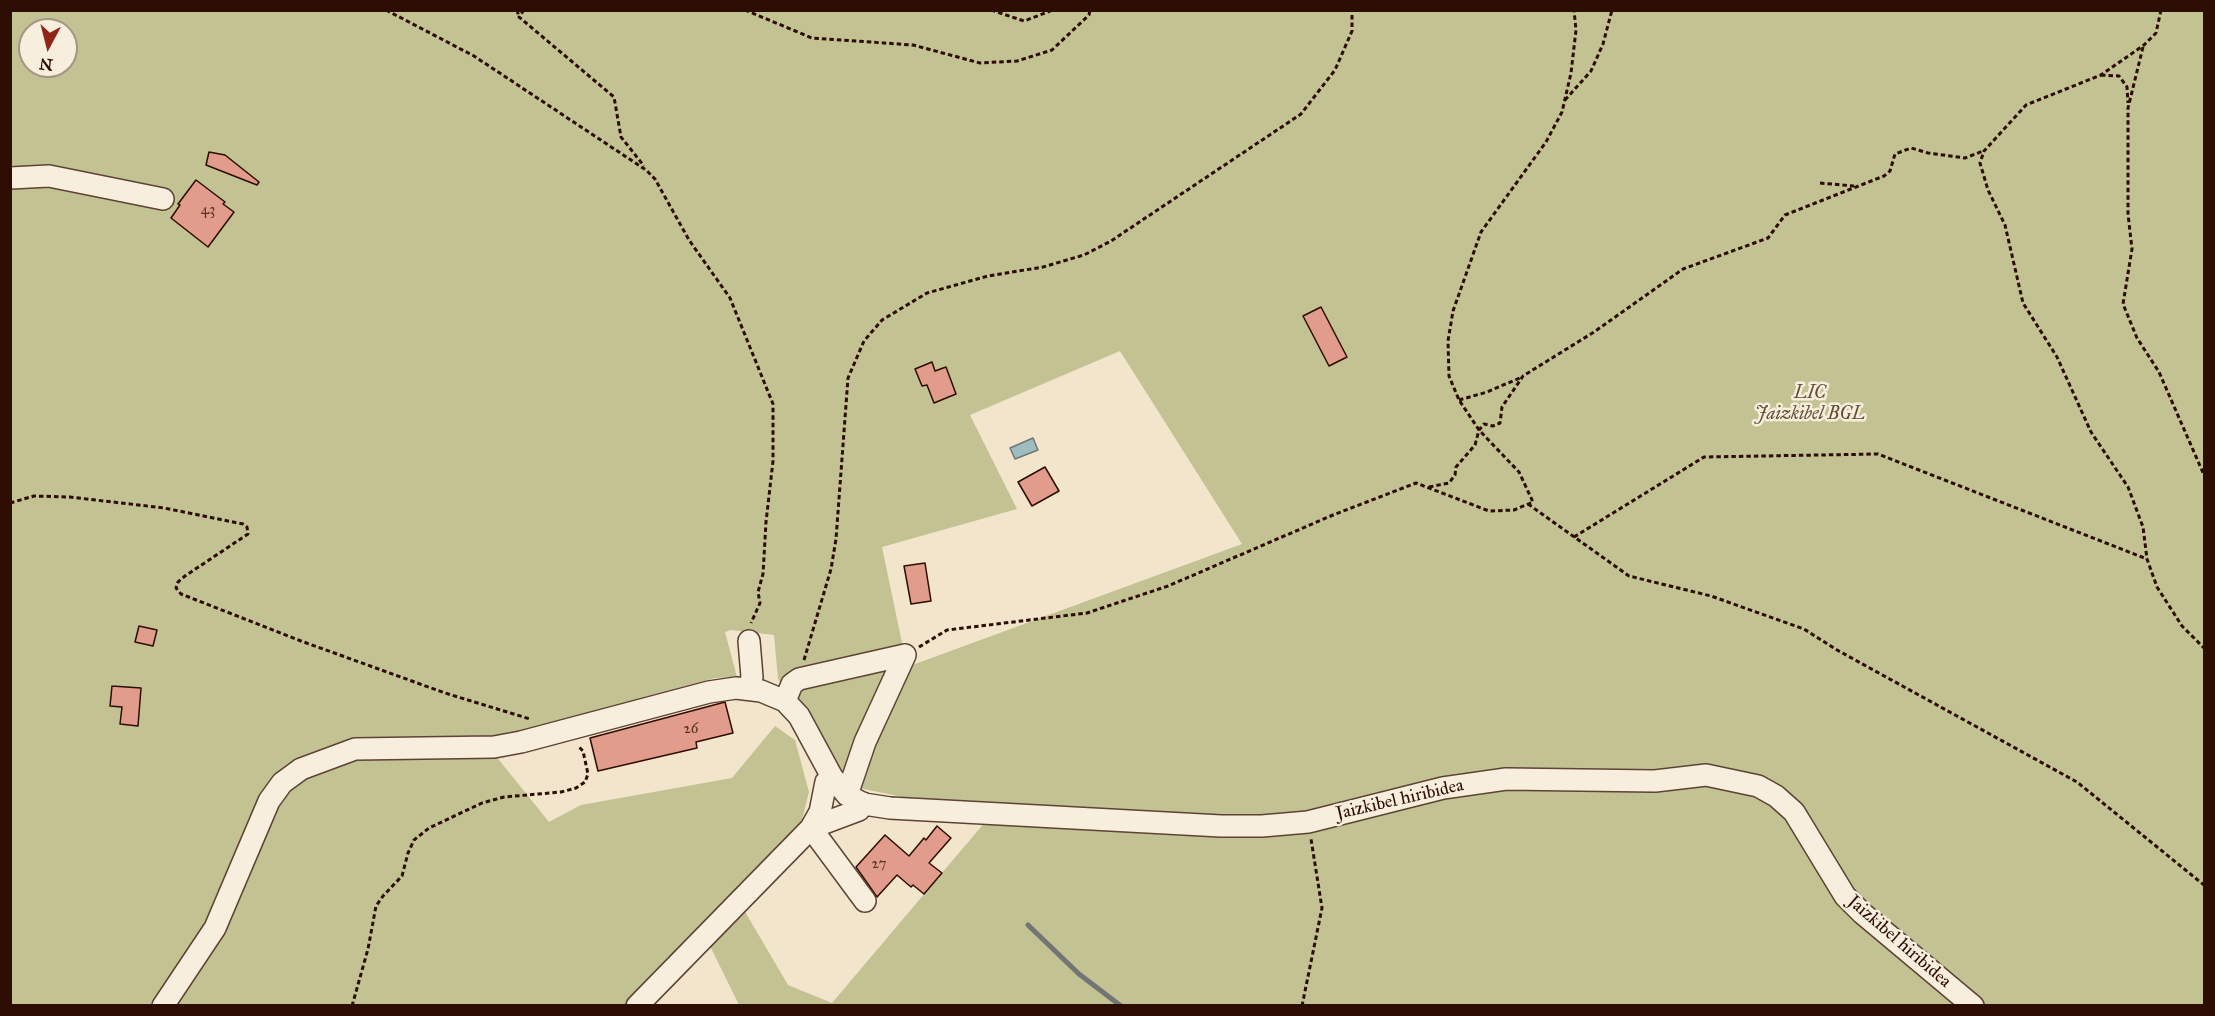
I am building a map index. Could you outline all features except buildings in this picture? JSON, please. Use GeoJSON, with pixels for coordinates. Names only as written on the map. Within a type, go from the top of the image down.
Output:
{"type":"FeatureCollection","features":[{"type":"Feature","properties":{"kind":"street"},"geometry":{"type":"LineString","coordinates":[[10,178],[49,176],[163,200]]}},
{"type":"Feature","properties":{"kind":"street"},"geometry":{"type":"LineString","coordinates":[[749,641],[752,677],[749,689]]}},
{"type":"Feature","properties":{"kind":"street"},"geometry":{"type":"LineString","coordinates":[[785,701],[792,684],[799,679],[904,655]]}},
{"type":"Feature","properties":{"kind":"street"},"geometry":{"type":"LineString","coordinates":[[855,799],[865,742],[904,655]]}},
{"type":"Feature","properties":{"kind":"street"},"geometry":{"type":"LineString","coordinates":[[163,1005],[215,928],[269,801],[282,783],[301,769],[355,749],[494,747],[709,692],[736,688],[749,689],[774,695],[793,708],[809,731],[832,777],[855,799],[859,810],[811,828]]}},
{"type":"Feature","properties":{"kind":"street","name":"Jaizkibel hiribidea"},"geometry":{"type":"LineString","coordinates":[[855,799],[890,808],[1221,826],[1262,826],[1308,822],[1443,788],[1506,779],[1655,781],[1706,775],[1758,786],[1776,796],[1794,812],[1845,896],[1862,913],[1973,1005]]}},
{"type":"Feature","properties":{"kind":"street"},"geometry":{"type":"LineString","coordinates":[[637,1005],[811,828],[820,812],[826,782],[832,777]]}},
{"type":"Feature","properties":{"kind":"street"},"geometry":{"type":"LineString","coordinates":[[811,828],[865,901]]}},
{"type":"Feature","properties":{"kind":"path"},"geometry":{"type":"LineString","coordinates":[[386,10],[474,56],[646,170]]}},
{"type":"Feature","properties":{"kind":"path"},"geometry":{"type":"LineString","coordinates":[[517,10],[519,17],[614,97],[621,137],[655,179],[690,240],[730,298],[773,404],[773,461],[763,574],[758,592],[760,603],[751,623],[749,641]]}},
{"type":"Feature","properties":{"kind":"path"},"geometry":{"type":"LineString","coordinates":[[519,17],[524,10]]}},
{"type":"Feature","properties":{"kind":"path"},"geometry":{"type":"LineString","coordinates":[[746,10],[813,38],[913,45],[980,63],[1017,61],[1052,50],[1089,15],[1090,10]]}},
{"type":"Feature","properties":{"kind":"path"},"geometry":{"type":"LineString","coordinates":[[991,10],[1024,21],[1053,10]]}},
{"type":"Feature","properties":{"kind":"path"},"geometry":{"type":"LineString","coordinates":[[799,679],[831,569],[836,539],[848,378],[864,341],[882,321],[927,293],[988,276],[1043,267],[1084,255],[1111,241],[1301,114],[1335,70],[1352,31],[1352,10]]}},
{"type":"Feature","properties":{"kind":"path"},"geometry":{"type":"LineString","coordinates":[[904,655],[947,630],[1087,614],[1168,585],[1416,483],[1489,511],[1514,510],[1533,502],[1519,472],[1479,430],[1459,400],[1449,376],[1448,341],[1453,311],[1481,232],[1546,142],[1562,112],[1576,30],[1574,10]]}},
{"type":"Feature","properties":{"kind":"path"},"geometry":{"type":"LineString","coordinates":[[1564,102],[1591,71],[1603,45],[1612,10]]}},
{"type":"Feature","properties":{"kind":"path"},"geometry":{"type":"LineString","coordinates":[[2161,10],[2156,33],[2144,45],[2101,75],[2026,105],[1984,151],[1980,163],[1988,190],[2005,225],[2023,303],[2056,357],[2091,432],[2128,487],[2143,527],[2147,559],[2157,587],[2182,626],[2205,648]]}},
{"type":"Feature","properties":{"kind":"path"},"geometry":{"type":"LineString","coordinates":[[2128,108],[2144,45]]}},
{"type":"Feature","properties":{"kind":"path"},"geometry":{"type":"LineString","coordinates":[[2101,75],[2119,76],[2127,87],[2128,214],[2132,249],[2123,304],[2137,338],[2159,372],[2204,473]]}},
{"type":"Feature","properties":{"kind":"path"},"geometry":{"type":"LineString","coordinates":[[1459,400],[1487,392],[1523,376],[1594,332],[1683,269],[1768,238],[1785,214],[1884,176],[1890,171],[1895,154],[1911,148],[1928,153],[1965,158],[1984,151]]}},
{"type":"Feature","properties":{"kind":"path"},"geometry":{"type":"LineString","coordinates":[[1820,183],[1856,187]]}},
{"type":"Feature","properties":{"kind":"path"},"geometry":{"type":"LineString","coordinates":[[1427,488],[1449,483],[1455,475],[1456,467],[1475,446],[1479,430],[1484,424],[1493,426],[1500,423],[1502,407],[1523,376]]}},
{"type":"Feature","properties":{"kind":"path"},"geometry":{"type":"LineString","coordinates":[[1574,537],[1704,457],[1878,454],[2147,559]]}},
{"type":"Feature","properties":{"kind":"path"},"geometry":{"type":"LineString","coordinates":[[2204,473],[2205,465]]}},
{"type":"Feature","properties":{"kind":"path"},"geometry":{"type":"LineString","coordinates":[[10,503],[34,496],[70,497],[164,508],[243,524],[248,527],[248,534],[178,582],[176,588],[181,594],[301,641],[445,693],[538,722]]}},
{"type":"Feature","properties":{"kind":"path"},"geometry":{"type":"LineString","coordinates":[[1528,504],[1629,576],[1711,596],[1804,629],[1837,650],[2077,782],[2205,885]]}},
{"type":"Feature","properties":{"kind":"path"},"geometry":{"type":"LineString","coordinates":[[352,1005],[376,906],[402,876],[414,840],[429,828],[482,803],[504,797],[561,792],[576,788],[585,782],[588,774],[582,751],[565,730]]}},
{"type":"Feature","properties":{"kind":"path"},"geometry":{"type":"LineString","coordinates":[[1302,1005],[1322,908],[1308,822]]}},
{"type":"Feature","properties":{"kind":"green space","name":"LIC Jaizkibel BGL"},"geometry":{"type":"Polygon","coordinates":[[[10,11],[2204,11],[2204,1005],[739,1005],[709,944],[628,1005],[11,1005],[10,11]],[[1120,351],[970,415],[1017,509],[882,547],[907,667],[1242,544],[1120,351]],[[731,630],[725,632],[737,677],[715,678],[641,698],[521,742],[491,750],[549,822],[581,805],[732,778],[775,726],[795,740],[809,792],[802,820],[734,893],[788,985],[832,1003],[991,815],[854,787],[778,679],[774,635],[731,630]]]}},
{"type":"Feature","properties":{"kind":"water"},"geometry":{"type":"Polygon","coordinates":[[[1033,438],[1038,450],[1015,459],[1010,448],[1033,438]]]}},
{"type":"Feature","properties":{"kind":"waterway"},"geometry":{"type":"LineString","coordinates":[[1028,925],[1079,974],[1121,1006]]}}]}
